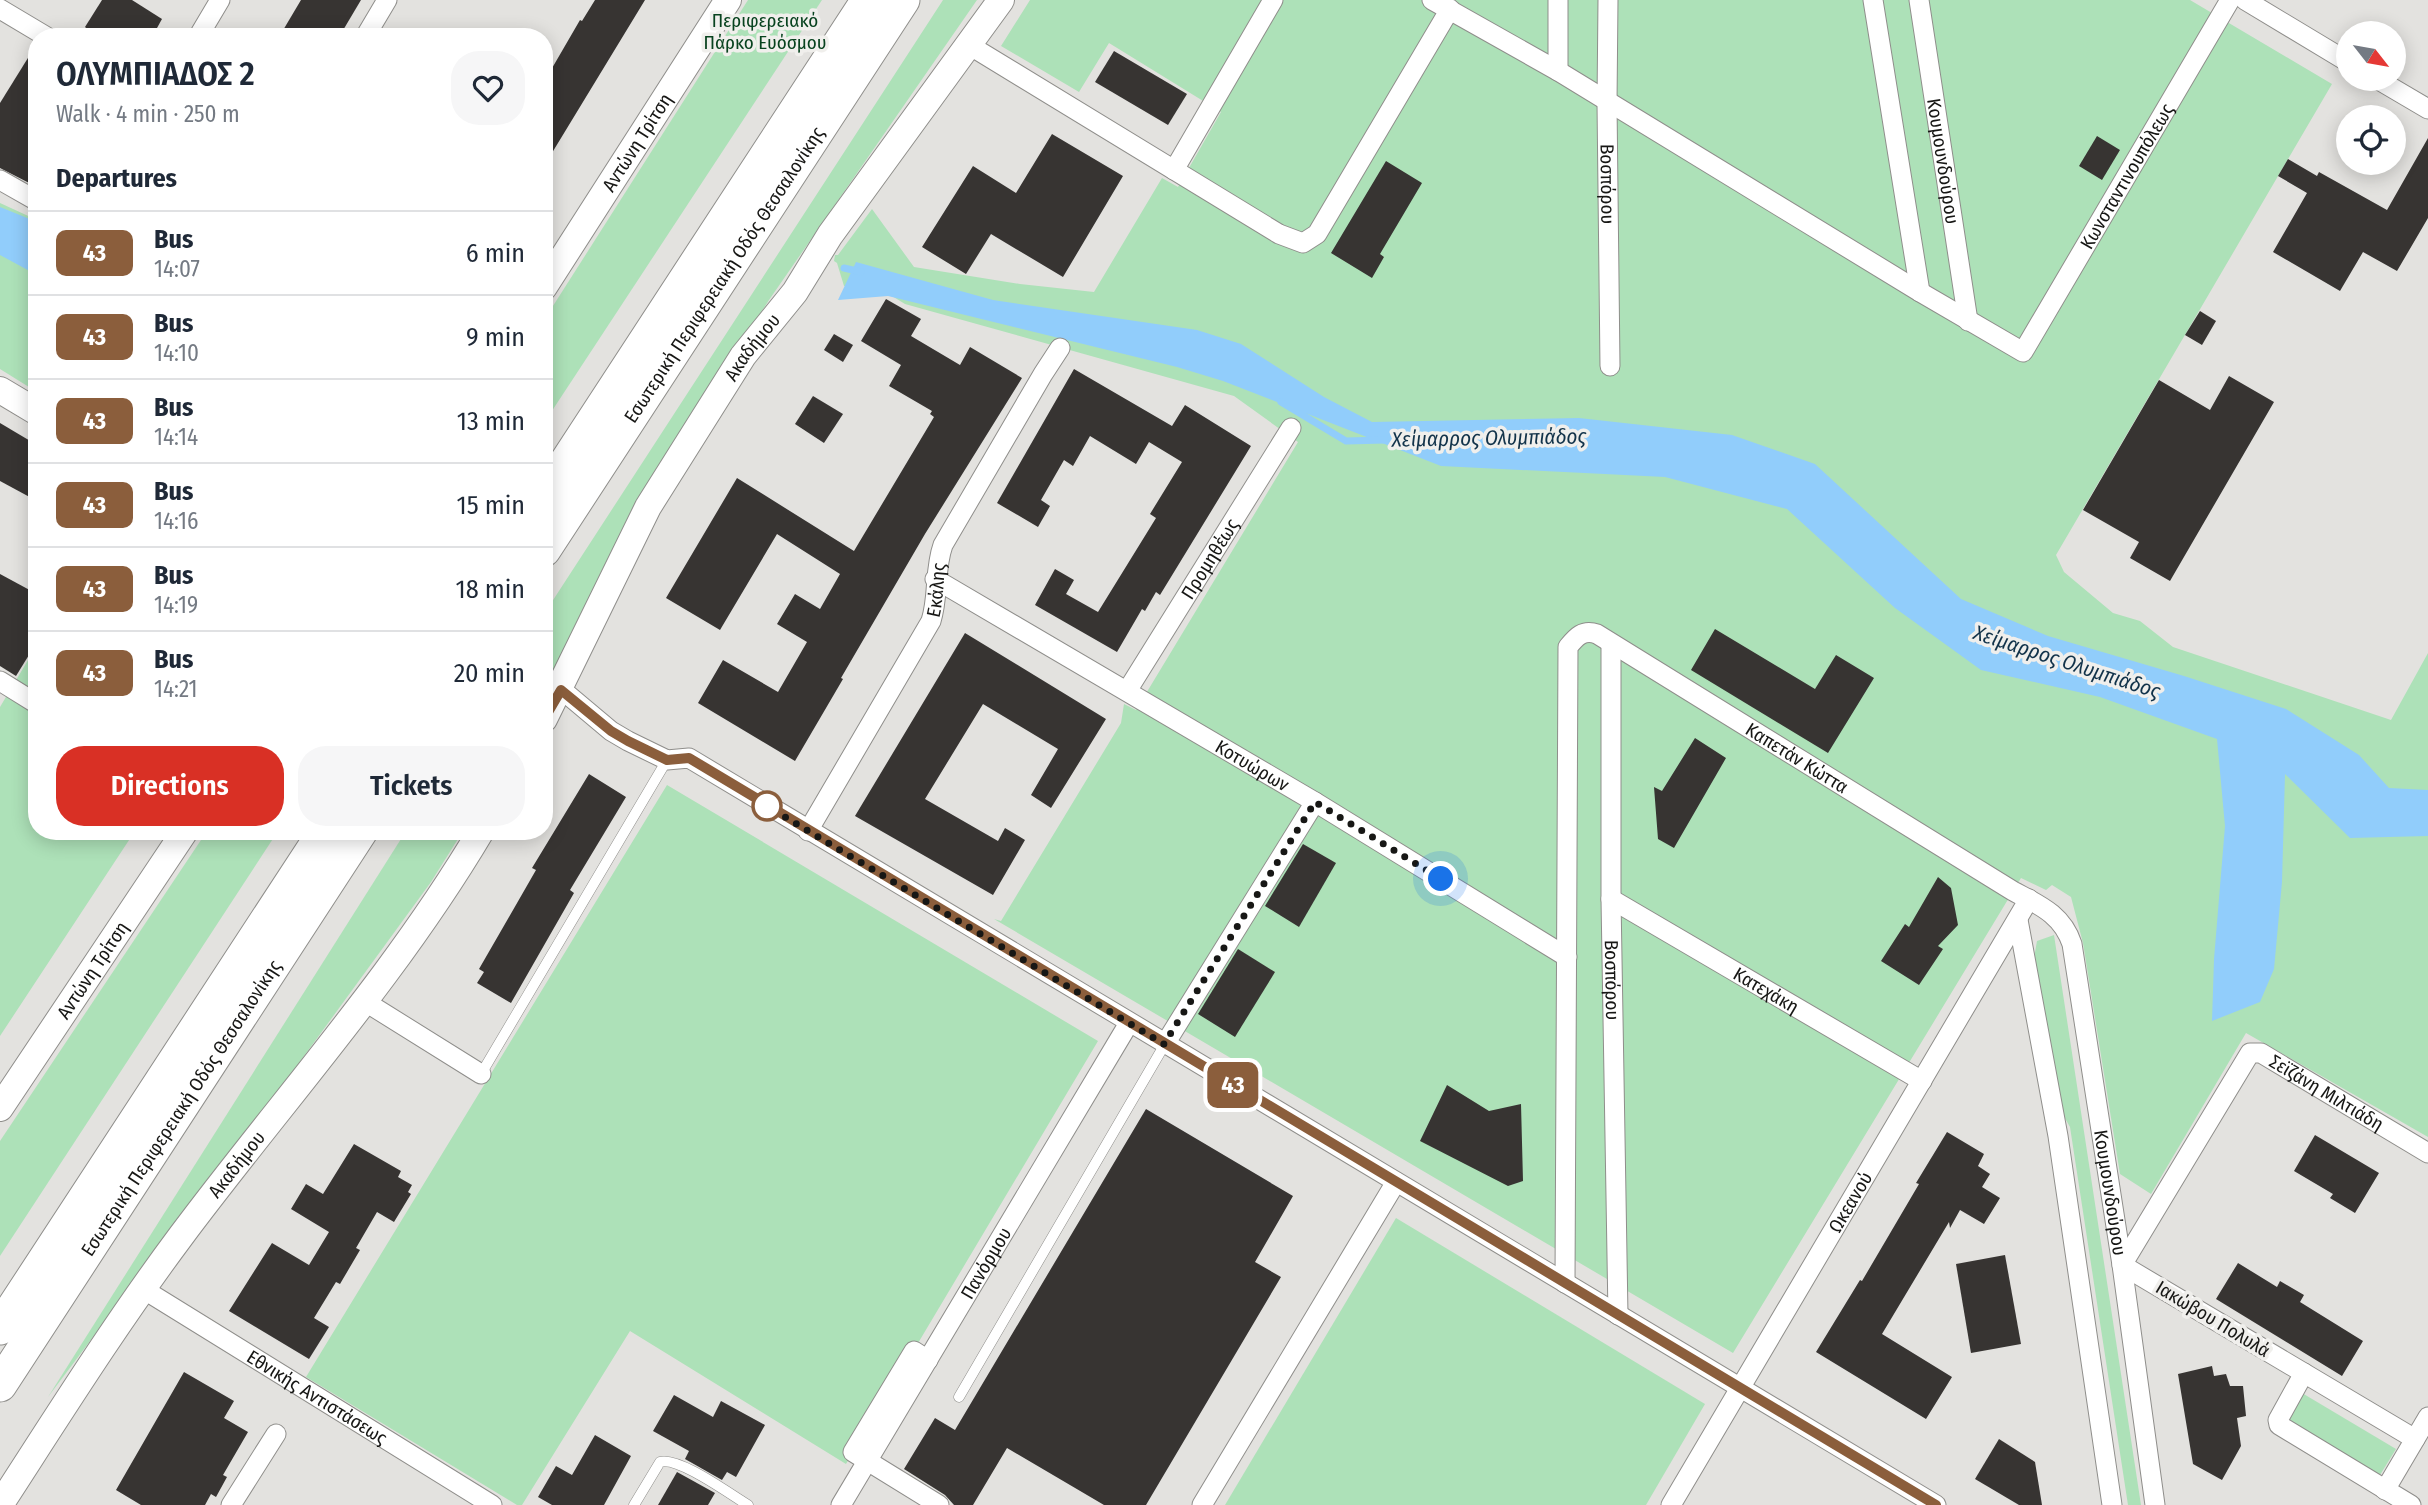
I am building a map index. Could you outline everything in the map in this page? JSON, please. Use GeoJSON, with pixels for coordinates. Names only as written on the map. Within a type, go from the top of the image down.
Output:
{"type":"FeatureCollection","features":[{"type":"Feature","properties":{"kind":"highway"},"geometry":{"type":"LineString","coordinates":[[789,121],[792,93],[845,0]]}},
{"type":"Feature","properties":{"kind":"highway","name":"Εσωτερική Περιφερειακή Οδός Θεσσαλονίκης"},"geometry":{"type":"LineString","coordinates":[[553,482],[868,0]]}},
{"type":"Feature","properties":{"kind":"highway","name":"Εσωτερική Περιφερειακή Οδός Θεσσαλονίκης"},"geometry":{"type":"LineString","coordinates":[[553,536],[903,0]]}},
{"type":"Feature","properties":{"kind":"highway","name":"Εσωτερική Περιφερειακή Οδός Θεσσαλονίκης"},"geometry":{"type":"LineString","coordinates":[[0,1328],[319,840]]}},
{"type":"Feature","properties":{"kind":"highway","name":"Εσωτερική Περιφερειακή Οδός Θεσσαλονίκης"},"geometry":{"type":"LineString","coordinates":[[0,1385],[355,840]]}},
{"type":"Feature","properties":{"kind":"street"},"geometry":{"type":"LineString","coordinates":[[203,28],[220,0]]}},
{"type":"Feature","properties":{"kind":"street"},"geometry":{"type":"LineString","coordinates":[[370,28],[387,0]]}},
{"type":"Feature","properties":{"kind":"street","name":"Αντώνη Τρίτση"},"geometry":{"type":"LineString","coordinates":[[553,273],[728,0]]}},
{"type":"Feature","properties":{"kind":"street","name":"Ακαδήμου"},"geometry":{"type":"LineString","coordinates":[[553,704],[648,507],[743,356],[795,292],[830,235],[1001,0]]}},
{"type":"Feature","properties":{"kind":"street"},"geometry":{"type":"LineString","coordinates":[[1174,170],[1273,0]]}},
{"type":"Feature","properties":{"kind":"street"},"geometry":{"type":"LineString","coordinates":[[1558,0],[1558,71]]}},
{"type":"Feature","properties":{"kind":"street","name":"Βοσπόρου"},"geometry":{"type":"LineString","coordinates":[[1608,0],[1611,366]]}},
{"type":"Feature","properties":{"kind":"street"},"geometry":{"type":"LineString","coordinates":[[1873,0],[1920,292]]}},
{"type":"Feature","properties":{"kind":"street","name":"Κουμουνδούρου"},"geometry":{"type":"LineString","coordinates":[[1919,0],[1968,321]]}},
{"type":"Feature","properties":{"kind":"street","name":"Κωνσταντινουπόλεως"},"geometry":{"type":"LineString","coordinates":[[1968,321],[2023,352],[2230,0]]}},
{"type":"Feature","properties":{"kind":"street"},"geometry":{"type":"LineString","coordinates":[[2245,0],[2276,8],[2336,53]]}},
{"type":"Feature","properties":{"kind":"street"},"geometry":{"type":"LineString","coordinates":[[969,45],[1279,234],[1303,243],[1317,234],[1441,5],[1558,71],[1968,321]]}},
{"type":"Feature","properties":{"kind":"street"},"geometry":{"type":"LineString","coordinates":[[0,9],[32,28]]}},
{"type":"Feature","properties":{"kind":"street"},"geometry":{"type":"LineString","coordinates":[[2397,91],[2428,109]]}},
{"type":"Feature","properties":{"kind":"street"},"geometry":{"type":"LineString","coordinates":[[0,180],[28,196]]}},
{"type":"Feature","properties":{"kind":"street","name":"Εκάλης"},"geometry":{"type":"LineString","coordinates":[[807,831],[931,621],[935,609],[935,579],[943,545],[1060,348]]}},
{"type":"Feature","properties":{"kind":"street"},"geometry":{"type":"LineString","coordinates":[[0,390],[28,407]]}},
{"type":"Feature","properties":{"kind":"street","name":"Προμηθέως"},"geometry":{"type":"LineString","coordinates":[[1127,691],[1291,428]]}},
{"type":"Feature","properties":{"kind":"street","name":"Κοτυώρων"},"geometry":{"type":"LineString","coordinates":[[935,579],[1315,802],[1567,957]]}},
{"type":"Feature","properties":{"kind":"street","name":"Καπετάν Κώττα"},"geometry":{"type":"LineString","coordinates":[[1567,957],[1568,647],[1579,635],[1588,632],[1597,634],[2029,900]]}},
{"type":"Feature","properties":{"kind":"street","name":"Βοσπόρου"},"geometry":{"type":"LineString","coordinates":[[1611,644],[1611,899],[1618,1315]]}},
{"type":"Feature","properties":{"kind":"street"},"geometry":{"type":"LineString","coordinates":[[0,681],[28,698]]}},
{"type":"Feature","properties":{"kind":"street"},"geometry":{"type":"LineString","coordinates":[[561,690],[611,731],[667,760],[689,758],[1936,1505]]}},
{"type":"Feature","properties":{"kind":"street"},"geometry":{"type":"LineString","coordinates":[[1164,1044],[1315,802]]}},
{"type":"Feature","properties":{"kind":"street","name":"Αντώνη Τρίτση"},"geometry":{"type":"LineString","coordinates":[[0,1108],[179,840]]}},
{"type":"Feature","properties":{"kind":"street","name":"Ακαδήμου"},"geometry":{"type":"LineString","coordinates":[[0,1505],[98,1353],[180,1237],[364,1002],[475,840]]}},
{"type":"Feature","properties":{"kind":"street","name":"Κατεχάκη"},"geometry":{"type":"LineString","coordinates":[[1611,899],[1922,1081]]}},
{"type":"Feature","properties":{"kind":"street","name":"Κουμουνδούρου"},"geometry":{"type":"LineString","coordinates":[[2029,900],[2058,918],[2068,932],[2072,944],[2122,1265],[2155,1505]]}},
{"type":"Feature","properties":{"kind":"street","name":"Ωκεανού"},"geometry":{"type":"LineString","coordinates":[[1671,1505],[2029,900]]}},
{"type":"Feature","properties":{"kind":"street"},"geometry":{"type":"LineString","coordinates":[[2018,920],[2058,1136],[2112,1505]]}},
{"type":"Feature","properties":{"kind":"street"},"geometry":{"type":"LineString","coordinates":[[1564,1283],[1567,957]]}},
{"type":"Feature","properties":{"kind":"street"},"geometry":{"type":"LineString","coordinates":[[364,1002],[481,1074]]}},
{"type":"Feature","properties":{"kind":"street","name":"Πανόρμου"},"geometry":{"type":"LineString","coordinates":[[841,1505],[1129,1023]]}},
{"type":"Feature","properties":{"kind":"street","name":"Σεϊζάνη Μιλτιάδη"},"geometry":{"type":"LineString","coordinates":[[2122,1265],[2250,1053],[2261,1053],[2428,1153]]}},
{"type":"Feature","properties":{"kind":"street"},"geometry":{"type":"LineString","coordinates":[[1202,1505],[1396,1182]]}},
{"type":"Feature","properties":{"kind":"street","name":"Ιακώβου Πολυλά"},"geometry":{"type":"LineString","coordinates":[[2122,1265],[2415,1440]]}},
{"type":"Feature","properties":{"kind":"street","name":"Εθνικής Αντιστάσεως"},"geometry":{"type":"LineString","coordinates":[[143,1289],[492,1505]]}},
{"type":"Feature","properties":{"kind":"street"},"geometry":{"type":"LineString","coordinates":[[2304,1373],[2278,1420],[2279,1425],[2411,1505]]}},
{"type":"Feature","properties":{"kind":"street"},"geometry":{"type":"LineString","coordinates":[[2385,1490],[2428,1417]]}},
{"type":"Feature","properties":{"kind":"street"},"geometry":{"type":"LineString","coordinates":[[231,1505],[276,1434]]}},
{"type":"Feature","properties":{"kind":"street"},"geometry":{"type":"LineString","coordinates":[[869,1461],[939,1505]]}},
{"type":"Feature","properties":{"kind":"lane"},"geometry":{"type":"LineString","coordinates":[[481,1074],[667,760]]}},
{"type":"Feature","properties":{"kind":"lane"},"geometry":{"type":"LineString","coordinates":[[959,1397],[1164,1044]]}},
{"type":"Feature","properties":{"kind":"lane"},"geometry":{"type":"LineString","coordinates":[[634,1505],[660,1462],[667,1460],[681,1465],[748,1505]]}},
{"type":"Feature","properties":{"kind":"green space","name":"Περιφερειακό Πάρκο Ευόσμου"},"geometry":{"type":"Polygon","coordinates":[[[748,0],[822,0],[553,409],[553,306],[748,0]]]}},
{"type":"Feature","properties":{"kind":"green space"},"geometry":{"type":"Polygon","coordinates":[[[943,0],[977,0],[769,300],[663,466],[553,675],[553,600],[943,0]]]}},
{"type":"Feature","properties":{"kind":"green space"},"geometry":{"type":"Polygon","coordinates":[[[1030,0],[2190,0],[2332,84],[2056,555],[2064,572],[2113,613],[2140,621],[2173,647],[2391,720],[2428,653],[2428,1137],[2246,1033],[2151,1194],[2120,1174],[2083,943],[2071,897],[2052,885],[2046,890],[2021,878],[1733,1353],[994,919],[1001,921],[1121,723],[1124,704],[1136,710],[1298,442],[1234,396],[905,304],[892,296],[844,286],[834,261],[835,255],[838,255],[872,209],[914,267],[1020,284],[1094,292],[1162,178],[1178,187],[1221,112],[1109,43],[1079,92],[1001,46],[1030,0]]]}},
{"type":"Feature","properties":{"kind":"green space"},"geometry":{"type":"Polygon","coordinates":[[[0,203],[28,216],[28,386],[0,369],[0,203]]]}},
{"type":"Feature","properties":{"kind":"green space"},"geometry":{"type":"Polygon","coordinates":[[[28,660],[28,840],[129,840],[0,1036],[0,707],[28,660]]]}},
{"type":"Feature","properties":{"kind":"green space"},"geometry":{"type":"Polygon","coordinates":[[[667,785],[1098,1041],[846,1464],[630,1331],[522,1505],[517,1505],[306,1377],[667,785]]]}},
{"type":"Feature","properties":{"kind":"green space"},"geometry":{"type":"Polygon","coordinates":[[[201,840],[272,840],[0,1256],[0,1141],[201,840]]]}},
{"type":"Feature","properties":{"kind":"green space"},"geometry":{"type":"Polygon","coordinates":[[[400,840],[457,840],[431,882],[299,1063],[48,1397],[400,840]]]}},
{"type":"Feature","properties":{"kind":"green space"},"geometry":{"type":"Polygon","coordinates":[[[2054,935],[2141,1505],[2128,1505],[2070,1127],[2062,1113],[2034,958],[2037,941],[2054,935]]]}},
{"type":"Feature","properties":{"kind":"green space"},"geometry":{"type":"Polygon","coordinates":[[[1396,1218],[1705,1404],[1646,1505],[1225,1505],[1396,1218]]]}},
{"type":"Feature","properties":{"kind":"green space"},"geometry":{"type":"Polygon","coordinates":[[[2302,1393],[2396,1449],[2380,1475],[2287,1419],[2302,1393]]]}},
{"type":"Feature","properties":{"kind":"water"},"geometry":{"type":"Polygon","coordinates":[[[0,207],[28,218],[28,270],[0,255],[0,207]]]}},
{"type":"Feature","properties":{"kind":"water"},"geometry":{"type":"Polygon","coordinates":[[[856,262],[993,300],[1197,330],[1241,344],[1324,397],[1372,422],[1579,418],[1732,435],[1815,464],[1961,599],[2048,636],[2286,709],[2359,755],[2389,788],[2428,790],[2428,836],[2350,838],[2285,774],[2282,882],[2274,969],[2260,1002],[2212,1021],[2214,959],[2225,826],[2217,739],[2100,697],[1981,670],[1895,608],[1787,509],[1665,477],[1441,466],[1223,381],[1177,367],[888,296],[838,300],[856,262]]]}},
{"type":"Feature","properties":{"kind":"building"},"geometry":{"type":"Polygon","coordinates":[[[102,0],[132,0],[162,19],[157,28],[85,27],[102,0]]]}},
{"type":"Feature","properties":{"kind":"building"},"geometry":{"type":"Polygon","coordinates":[[[301,0],[361,0],[344,28],[284,28],[301,0]]]}},
{"type":"Feature","properties":{"kind":"building"},"geometry":{"type":"Polygon","coordinates":[[[595,0],[645,0],[553,151],[553,66],[580,20],[582,21],[595,0]]]}},
{"type":"Feature","properties":{"kind":"building"},"geometry":{"type":"Polygon","coordinates":[[[1114,51],[1187,94],[1168,125],[1095,82],[1114,51]]]}},
{"type":"Feature","properties":{"kind":"building"},"geometry":{"type":"Polygon","coordinates":[[[28,58],[28,182],[0,168],[0,103],[28,58]]]}},
{"type":"Feature","properties":{"kind":"building"},"geometry":{"type":"Polygon","coordinates":[[[1052,134],[1123,176],[1063,277],[991,234],[966,274],[922,247],[973,166],[1016,193],[1052,134]]]}},
{"type":"Feature","properties":{"kind":"building"},"geometry":{"type":"Polygon","coordinates":[[[2097,136],[2120,150],[2102,180],[2079,166],[2097,136]]]}},
{"type":"Feature","properties":{"kind":"building"},"geometry":{"type":"Polygon","coordinates":[[[2428,138],[2428,218],[2397,271],[2363,252],[2340,291],[2273,252],[2307,193],[2278,176],[2288,159],[2317,176],[2319,172],[2387,210],[2428,138]]]}},
{"type":"Feature","properties":{"kind":"building"},"geometry":{"type":"Polygon","coordinates":[[[1386,161],[1422,183],[1380,254],[1384,257],[1372,278],[1331,253],[1386,161]]]}},
{"type":"Feature","properties":{"kind":"building"},"geometry":{"type":"Polygon","coordinates":[[[886,299],[921,319],[911,336],[960,365],[970,347],[1022,378],[925,534],[795,761],[698,703],[723,660],[778,692],[807,642],[777,624],[795,594],[820,609],[840,574],[777,534],[720,630],[666,598],[737,478],[854,551],[934,417],[930,414],[932,411],[889,386],[901,365],[861,341],[886,299]]]}},
{"type":"Feature","properties":{"kind":"building"},"geometry":{"type":"Polygon","coordinates":[[[2200,311],[2216,321],[2202,345],[2185,335],[2200,311]]]}},
{"type":"Feature","properties":{"kind":"building"},"geometry":{"type":"Polygon","coordinates":[[[834,334],[853,345],[843,362],[824,350],[834,334]]]}},
{"type":"Feature","properties":{"kind":"building"},"geometry":{"type":"Polygon","coordinates":[[[1074,369],[1172,426],[1185,405],[1251,446],[1160,595],[1156,592],[1145,611],[1142,609],[1117,652],[1035,605],[1055,569],[1074,580],[1066,594],[1098,612],[1156,518],[1150,514],[1182,462],[1149,442],[1136,464],[1090,436],[1073,466],[1064,460],[1041,500],[1050,506],[1038,527],[997,503],[1074,369]]]}},
{"type":"Feature","properties":{"kind":"building"},"geometry":{"type":"Polygon","coordinates":[[[2229,376],[2274,402],[2170,581],[2130,558],[2139,542],[2083,510],[2159,380],[2210,410],[2229,376]]]}},
{"type":"Feature","properties":{"kind":"building"},"geometry":{"type":"Polygon","coordinates":[[[813,396],[843,414],[824,443],[795,424],[813,396]]]}},
{"type":"Feature","properties":{"kind":"building"},"geometry":{"type":"Polygon","coordinates":[[[0,423],[28,440],[28,496],[0,481],[0,423]]]}},
{"type":"Feature","properties":{"kind":"building"},"geometry":{"type":"Polygon","coordinates":[[[0,574],[28,589],[28,657],[16,676],[0,666],[0,574]]]}},
{"type":"Feature","properties":{"kind":"building"},"geometry":{"type":"Polygon","coordinates":[[[1715,629],[1815,689],[1836,655],[1874,678],[1828,753],[1691,670],[1715,629]]]}},
{"type":"Feature","properties":{"kind":"building"},"geometry":{"type":"Polygon","coordinates":[[[965,633],[1106,719],[1051,808],[1031,795],[1058,749],[983,704],[925,799],[998,841],[1005,828],[1025,840],[993,895],[855,816],[965,633]]]}},
{"type":"Feature","properties":{"kind":"building"},"geometry":{"type":"Polygon","coordinates":[[[1695,738],[1726,758],[1674,848],[1658,839],[1654,787],[1662,791],[1695,738]]]}},
{"type":"Feature","properties":{"kind":"building"},"geometry":{"type":"Polygon","coordinates":[[[589,774],[626,797],[570,890],[574,893],[511,1003],[477,983],[484,972],[479,969],[536,870],[532,868],[549,840],[553,840],[553,833],[589,774]]]}},
{"type":"Feature","properties":{"kind":"building"},"geometry":{"type":"Polygon","coordinates":[[[1303,844],[1336,863],[1299,927],[1265,906],[1303,844]]]}},
{"type":"Feature","properties":{"kind":"building"},"geometry":{"type":"Polygon","coordinates":[[[1938,877],[1951,888],[1958,925],[1938,946],[1943,949],[1919,985],[1881,961],[1905,924],[1909,927],[1938,877]]]}},
{"type":"Feature","properties":{"kind":"building"},"geometry":{"type":"Polygon","coordinates":[[[1238,949],[1275,972],[1235,1037],[1198,1014],[1238,949]]]}},
{"type":"Feature","properties":{"kind":"building"},"geometry":{"type":"Polygon","coordinates":[[[1447,1085],[1489,1111],[1521,1104],[1523,1181],[1508,1186],[1420,1141],[1447,1085]]]}},
{"type":"Feature","properties":{"kind":"building"},"geometry":{"type":"Polygon","coordinates":[[[1146,1109],[1293,1196],[1255,1262],[1281,1277],[1146,1505],[1104,1505],[1007,1448],[973,1505],[954,1505],[945,1495],[904,1469],[935,1418],[955,1430],[1146,1109]]]}},
{"type":"Feature","properties":{"kind":"building"},"geometry":{"type":"Polygon","coordinates":[[[1947,1132],[1984,1154],[1978,1166],[1990,1174],[1982,1187],[2000,1198],[1984,1224],[1960,1210],[1950,1228],[1949,1222],[1882,1334],[1952,1377],[1926,1419],[1816,1352],[1860,1280],[1862,1281],[1947,1132]]]}},
{"type":"Feature","properties":{"kind":"building"},"geometry":{"type":"Polygon","coordinates":[[[2315,1135],[2379,1173],[2355,1213],[2330,1198],[2333,1194],[2294,1171],[2315,1135]]]}},
{"type":"Feature","properties":{"kind":"building"},"geometry":{"type":"Polygon","coordinates":[[[354,1144],[401,1171],[398,1177],[412,1185],[408,1192],[411,1194],[394,1222],[377,1212],[356,1248],[360,1250],[340,1284],[336,1282],[314,1318],[329,1327],[309,1359],[229,1311],[272,1243],[309,1265],[329,1232],[291,1209],[306,1184],[323,1194],[354,1144]]]}},
{"type":"Feature","properties":{"kind":"building"},"geometry":{"type":"Polygon","coordinates":[[[2005,1255],[2021,1344],[1971,1353],[1956,1264],[2005,1255]]]}},
{"type":"Feature","properties":{"kind":"building"},"geometry":{"type":"Polygon","coordinates":[[[2238,1263],[2277,1287],[2280,1281],[2304,1295],[2300,1302],[2363,1341],[2342,1376],[2216,1299],[2238,1263]]]}},
{"type":"Feature","properties":{"kind":"building"},"geometry":{"type":"Polygon","coordinates":[[[2212,1366],[2214,1376],[2226,1374],[2230,1386],[2243,1386],[2246,1416],[2237,1418],[2241,1446],[2222,1480],[2193,1464],[2178,1374],[2212,1366]]]}},
{"type":"Feature","properties":{"kind":"building"},"geometry":{"type":"Polygon","coordinates":[[[184,1372],[234,1401],[224,1418],[248,1432],[223,1475],[227,1477],[216,1497],[211,1494],[205,1505],[141,1505],[116,1490],[184,1372]]]}},
{"type":"Feature","properties":{"kind":"building"},"geometry":{"type":"Polygon","coordinates":[[[674,1395],[713,1417],[721,1401],[765,1425],[736,1477],[727,1472],[722,1480],[685,1459],[689,1451],[653,1431],[674,1395]]]}},
{"type":"Feature","properties":{"kind":"building"},"geometry":{"type":"Polygon","coordinates":[[[595,1435],[631,1456],[604,1505],[552,1505],[538,1497],[556,1466],[572,1475],[595,1435]]]}},
{"type":"Feature","properties":{"kind":"building"},"geometry":{"type":"Polygon","coordinates":[[[1999,1439],[2035,1462],[2042,1505],[2019,1505],[1975,1479],[1999,1439]]]}},
{"type":"Feature","properties":{"kind":"building"},"geometry":{"type":"Polygon","coordinates":[[[677,1472],[715,1493],[708,1505],[658,1505],[677,1472]]]}},
{"type":"Feature","properties":{"kind":"waterway","name":"Χείμαρρος Ολυμπιάδος"},"geometry":{"type":"LineString","coordinates":[[844,268],[861,272]]}},
{"type":"Feature","properties":{"kind":"waterway","name":"Χείμαρρος Ολυμπιάδος"},"geometry":{"type":"LineString","coordinates":[[1281,402],[1346,441],[1385,440]]}},
{"type":"Feature","properties":{"kind":"bus line","name":"43"},"geometry":{"type":"LineString","coordinates":[[553,704],[561,690],[611,731],[628,741],[667,760],[689,758],[1936,1505]]}},
{"type":"Feature","properties":{"kind":"route"},"geometry":{"type":"LineString","coordinates":[[767,806],[760,802],[1164,1044],[1315,802],[1441,879]]}}]}
